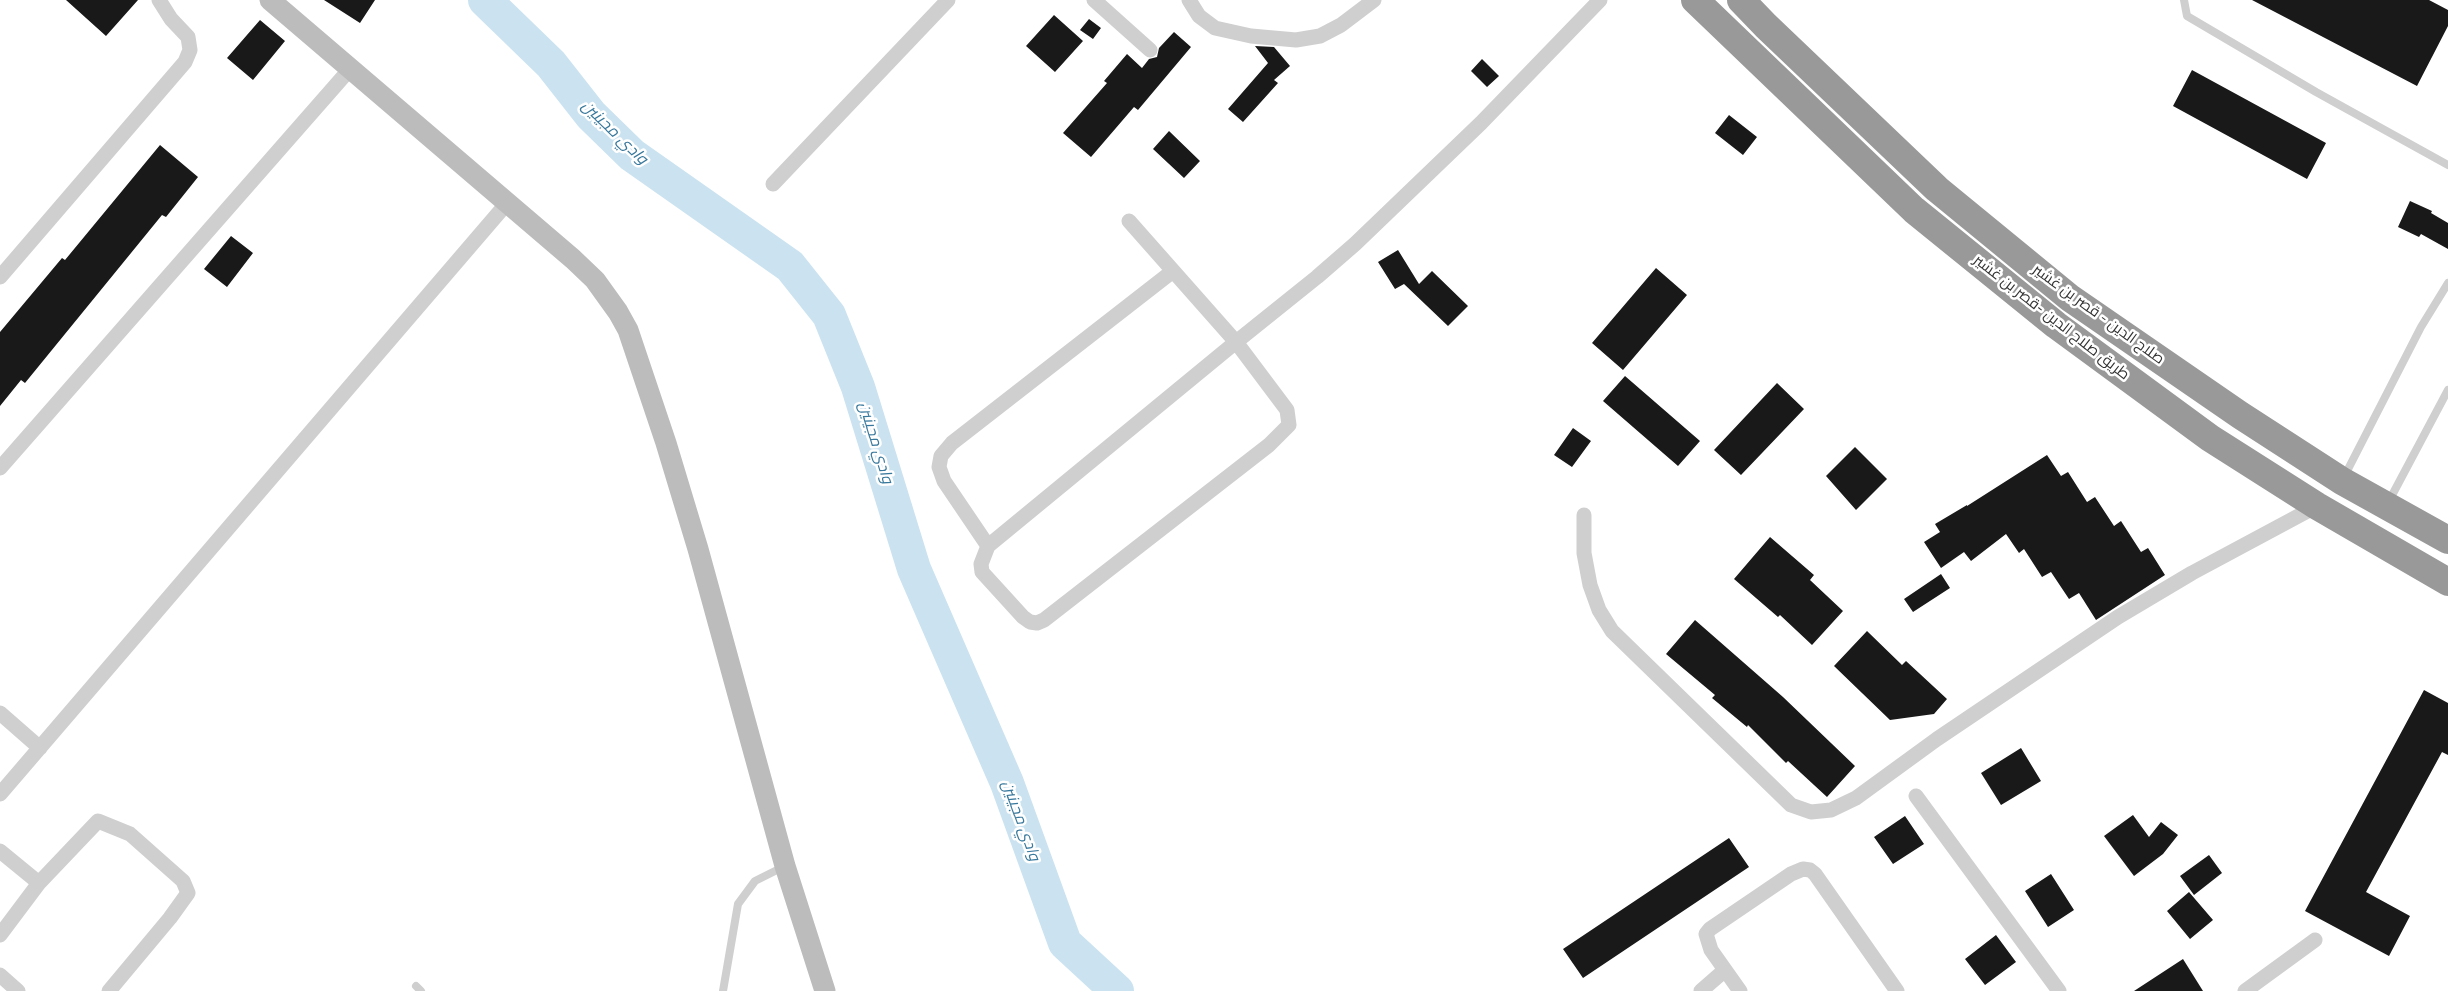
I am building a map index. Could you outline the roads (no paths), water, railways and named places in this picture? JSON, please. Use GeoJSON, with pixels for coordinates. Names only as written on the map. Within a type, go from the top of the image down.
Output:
{"type":"FeatureCollection","features":[{"type":"Feature","properties":{"kind":"highway","name":"طريق صلاح الدين -قصر بن غشير"},"geometry":{"type":"LineString","coordinates":[[1695,0],[1914,210],[2056,325],[2210,438],[2317,506],[2448,582]]}},
{"type":"Feature","properties":{"kind":"highway","name":"صلاح الدين - قصر بن غشير"},"geometry":{"type":"LineString","coordinates":[[1748,5],[1937,189],[2070,298],[2240,415],[2342,481],[2440,535]]}},
{"type":"Feature","properties":{"kind":"highway"},"geometry":{"type":"LineString","coordinates":[[2414,564],[2440,535]]}},
{"type":"Feature","properties":{"kind":"street"},"geometry":{"type":"LineString","coordinates":[[0,277],[185,62],[190,50],[188,37],[171,19],[159,0]]}},
{"type":"Feature","properties":{"kind":"street"},"geometry":{"type":"LineString","coordinates":[[270,0],[508,202],[596,280],[628,330],[666,443],[698,549],[785,866],[825,991]]}},
{"type":"Feature","properties":{"kind":"street"},"geometry":{"type":"LineString","coordinates":[[773,184],[948,0]]}},
{"type":"Feature","properties":{"kind":"street"},"geometry":{"type":"LineString","coordinates":[[1094,0],[1150,50]]}},
{"type":"Feature","properties":{"kind":"street"},"geometry":{"type":"LineString","coordinates":[[1189,0],[1199,16],[1215,28],[1251,36],[1296,40],[1320,36],[1334,29],[1374,0]]}},
{"type":"Feature","properties":{"kind":"street"},"geometry":{"type":"LineString","coordinates":[[1129,221],[1236,342],[1287,410],[1289,424],[1269,445],[1044,620],[1037,623],[1023,618],[982,572],[981,564],[988,546],[1236,342],[1317,277],[1389,212],[1480,123],[1600,0]]}},
{"type":"Feature","properties":{"kind":"street"},"geometry":{"type":"LineString","coordinates":[[0,468],[350,69]]}},
{"type":"Feature","properties":{"kind":"street"},"geometry":{"type":"LineString","coordinates":[[0,794],[508,202]]}},
{"type":"Feature","properties":{"kind":"street"},"geometry":{"type":"LineString","coordinates":[[988,546],[944,481],[939,467],[941,456],[952,443],[1173,271]]}},
{"type":"Feature","properties":{"kind":"street"},"geometry":{"type":"LineString","coordinates":[[1584,515],[1584,553],[1590,585],[1599,610],[1612,630],[1792,805],[1811,812],[1831,810],[1856,798],[1961,722],[2118,617],[2192,573],[2317,506]]}},
{"type":"Feature","properties":{"kind":"street"},"geometry":{"type":"LineString","coordinates":[[0,713],[40,748]]}},
{"type":"Feature","properties":{"kind":"street"},"geometry":{"type":"LineString","coordinates":[[1916,796],[2059,991]]}},
{"type":"Feature","properties":{"kind":"street"},"geometry":{"type":"LineString","coordinates":[[0,934],[39,883],[98,821],[130,834],[183,881],[188,893],[110,991]]}},
{"type":"Feature","properties":{"kind":"street"},"geometry":{"type":"LineString","coordinates":[[0,851],[39,883]]}},
{"type":"Feature","properties":{"kind":"street"},"geometry":{"type":"LineString","coordinates":[[1740,991],[1708,943],[1706,934],[1710,929],[1791,874],[1798,870],[1807,869],[1815,874],[1897,991]]}},
{"type":"Feature","properties":{"kind":"street"},"geometry":{"type":"LineString","coordinates":[[2245,991],[2315,940]]}},
{"type":"Feature","properties":{"kind":"street"},"geometry":{"type":"LineString","coordinates":[[1701,991],[1725,970]]}},
{"type":"Feature","properties":{"kind":"street"},"geometry":{"type":"LineString","coordinates":[[0,975],[18,991]]}},
{"type":"Feature","properties":{"kind":"lane"},"geometry":{"type":"LineString","coordinates":[[2184,0],[2187,16],[2316,92],[2448,165]]}},
{"type":"Feature","properties":{"kind":"lane"},"geometry":{"type":"LineString","coordinates":[[2342,481],[2421,327],[2448,282]]}},
{"type":"Feature","properties":{"kind":"lane"},"geometry":{"type":"LineString","coordinates":[[2387,505],[2448,390]]}},
{"type":"Feature","properties":{"kind":"lane"},"geometry":{"type":"LineString","coordinates":[[723,991],[738,904],[755,881],[785,866]]}},
{"type":"Feature","properties":{"kind":"waterway","name":"وادي مجينين"},"geometry":{"type":"LineString","coordinates":[[485,0],[551,64],[591,115],[632,155],[790,266],[829,315],[858,387],[914,569],[1007,783],[1065,943],[1117,991]]}}]}
